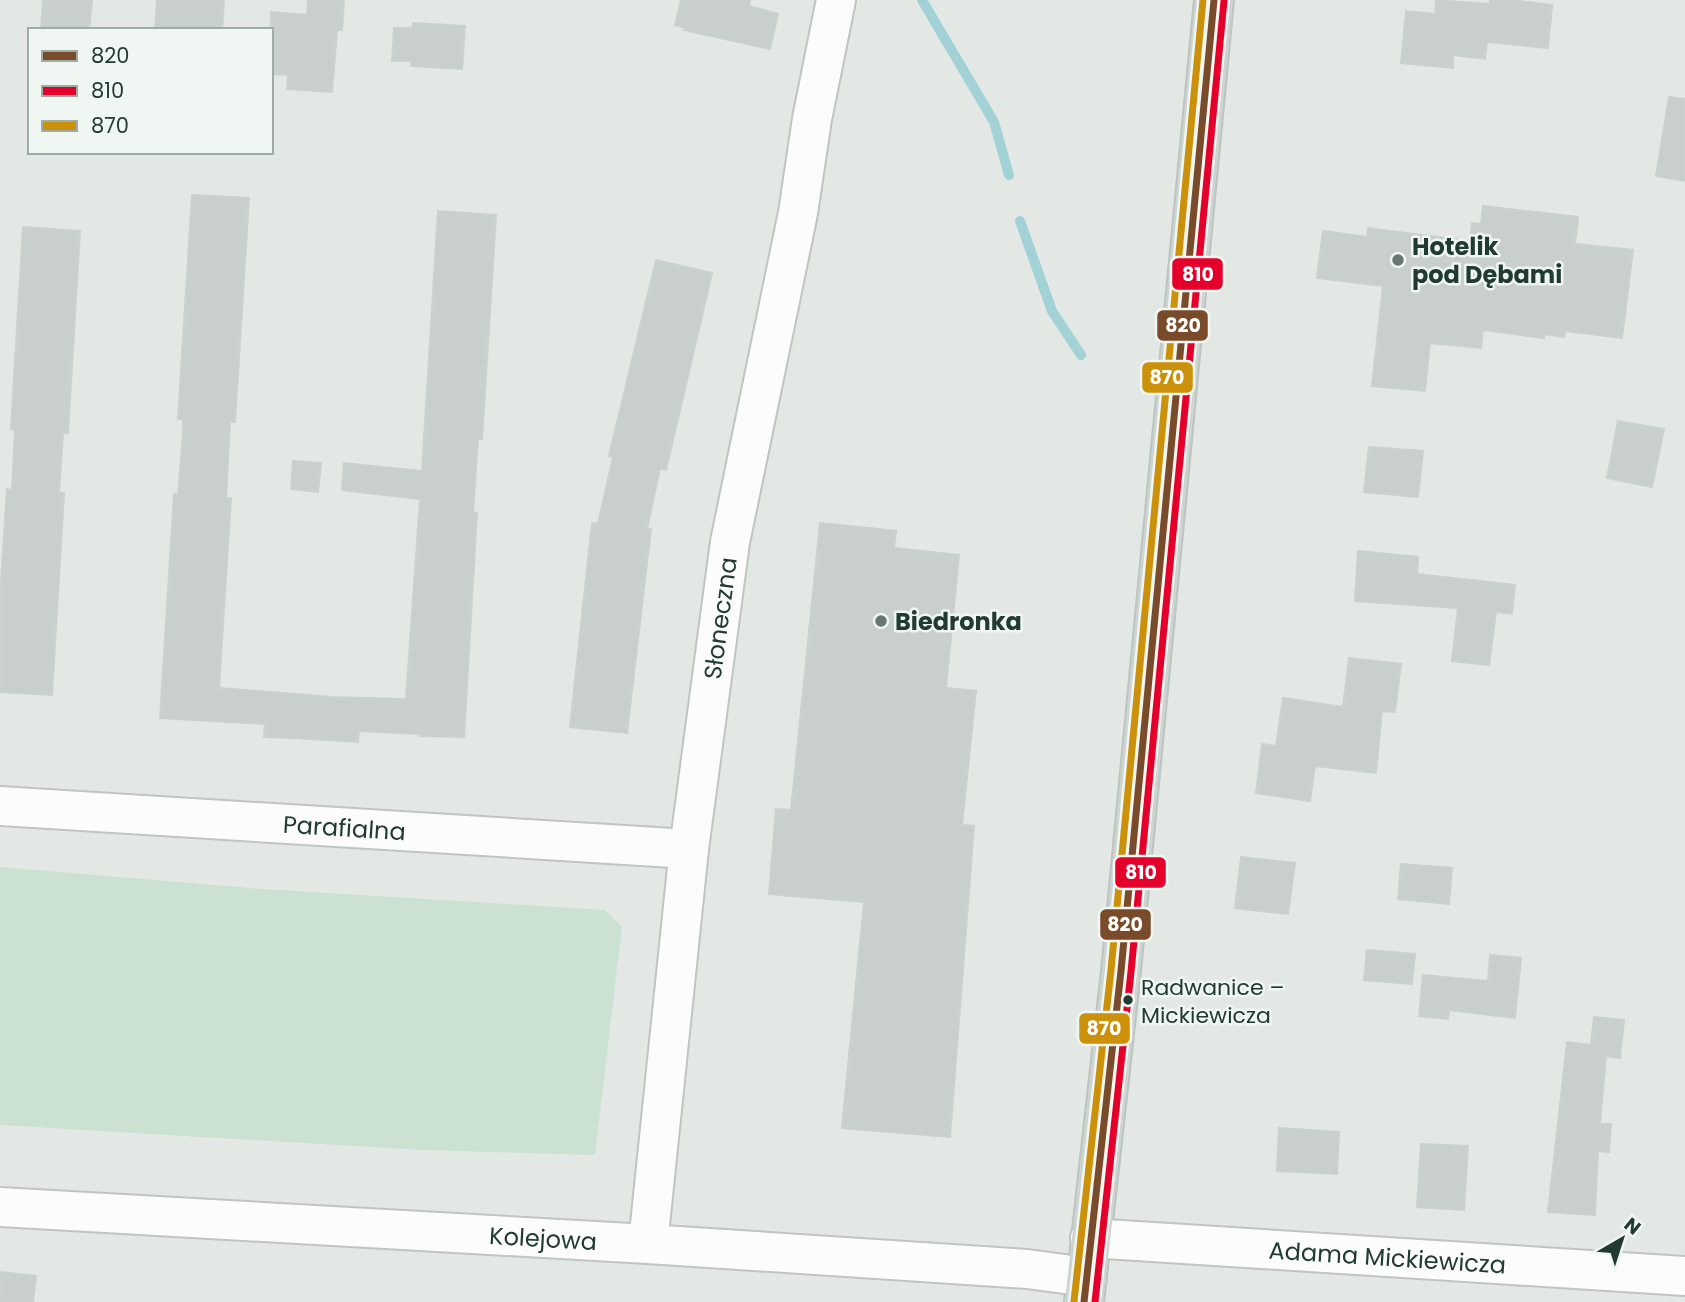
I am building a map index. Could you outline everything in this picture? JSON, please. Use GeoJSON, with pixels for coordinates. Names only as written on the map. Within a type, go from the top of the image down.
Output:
{"type":"FeatureCollection","features":[{"type":"Feature","properties":{"kind":"main road"},"geometry":{"type":"LineString","coordinates":[[1086,1290],[1121,971],[1214,0]]}},
{"type":"Feature","properties":{"kind":"street","name":"Słoneczna"},"geometry":{"type":"LineString","coordinates":[[648,1244],[689,849],[730,542],[798,213],[812,119],[836,0]]}},
{"type":"Feature","properties":{"kind":"street","name":"Parafialna"},"geometry":{"type":"LineString","coordinates":[[0,806],[689,849]]}},
{"type":"Feature","properties":{"kind":"street","name":"Kolejowa"},"geometry":{"type":"LineString","coordinates":[[0,1207],[648,1244],[1027,1269],[1086,1290]]}},
{"type":"Feature","properties":{"kind":"street","name":"Adama Mickiewicza"},"geometry":{"type":"LineString","coordinates":[[1090,1238],[1685,1276]]}},
{"type":"Feature","properties":{"kind":"green space"},"geometry":{"type":"Polygon","coordinates":[[[0,867],[263,889],[605,910],[622,927],[595,1155],[423,1150],[0,1125],[0,867]]]}},
{"type":"Feature","properties":{"kind":"building"},"geometry":{"type":"Polygon","coordinates":[[[43,0],[92,0],[89,28],[41,28],[43,0]]]}},
{"type":"Feature","properties":{"kind":"building"},"geometry":{"type":"Polygon","coordinates":[[[157,0],[224,0],[222,28],[155,28],[157,0]]]}},
{"type":"Feature","properties":{"kind":"building"},"geometry":{"type":"Polygon","coordinates":[[[308,0],[344,0],[342,30],[337,30],[332,92],[287,89],[288,75],[273,74],[271,12],[307,15],[308,0]]]}},
{"type":"Feature","properties":{"kind":"building"},"geometry":{"type":"Polygon","coordinates":[[[681,0],[750,0],[749,6],[778,14],[770,49],[684,30],[685,28],[675,25],[681,0]]]}},
{"type":"Feature","properties":{"kind":"building"},"geometry":{"type":"Polygon","coordinates":[[[1436,0],[1490,4],[1490,0],[1512,0],[1552,5],[1548,48],[1487,42],[1485,59],[1453,55],[1453,68],[1401,63],[1406,11],[1435,14],[1436,0]]]}},
{"type":"Feature","properties":{"kind":"building"},"geometry":{"type":"Polygon","coordinates":[[[413,23],[465,26],[462,69],[411,66],[411,61],[392,61],[394,28],[412,28],[413,23]]]}},
{"type":"Feature","properties":{"kind":"building"},"geometry":{"type":"Polygon","coordinates":[[[1669,97],[1685,99],[1685,181],[1656,176],[1669,97]]]}},
{"type":"Feature","properties":{"kind":"building"},"geometry":{"type":"Polygon","coordinates":[[[192,195],[249,198],[235,422],[230,422],[226,498],[231,498],[219,688],[331,697],[406,699],[420,499],[342,490],[344,463],[422,471],[438,211],[496,215],[482,439],[478,439],[473,513],[477,513],[464,737],[359,731],[358,742],[264,737],[265,724],[160,718],[174,494],[178,495],[183,434],[183,419],[178,419],[192,195]]]}},
{"type":"Feature","properties":{"kind":"building"},"geometry":{"type":"Polygon","coordinates":[[[1483,206],[1578,217],[1575,244],[1633,250],[1622,338],[1565,331],[1564,337],[1544,334],[1544,338],[1483,330],[1481,348],[1430,343],[1425,391],[1372,386],[1383,286],[1317,278],[1323,231],[1367,237],[1368,228],[1470,241],[1472,223],[1481,224],[1483,206]]]}},
{"type":"Feature","properties":{"kind":"building"},"geometry":{"type":"Polygon","coordinates":[[[23,227],[80,231],[68,433],[63,433],[59,493],[64,493],[52,695],[0,692],[0,598],[7,489],[12,490],[15,430],[11,429],[23,227]]]}},
{"type":"Feature","properties":{"kind":"building"},"geometry":{"type":"Polygon","coordinates":[[[656,260],[712,273],[666,470],[660,468],[647,529],[651,529],[627,733],[570,727],[592,523],[598,524],[613,457],[609,456],[656,260]]]}},
{"type":"Feature","properties":{"kind":"building"},"geometry":{"type":"Polygon","coordinates":[[[1618,421],[1664,429],[1652,487],[1607,478],[1618,421]]]}},
{"type":"Feature","properties":{"kind":"building"},"geometry":{"type":"Polygon","coordinates":[[[1369,447],[1423,451],[1418,497],[1364,492],[1369,447]]]}},
{"type":"Feature","properties":{"kind":"building"},"geometry":{"type":"Polygon","coordinates":[[[293,461],[321,463],[318,492],[291,489],[293,461]]]}},
{"type":"Feature","properties":{"kind":"building"},"geometry":{"type":"Polygon","coordinates":[[[820,523],[896,531],[894,548],[959,555],[946,688],[976,691],[962,825],[974,826],[950,1137],[842,1128],[864,902],[769,894],[776,809],[791,810],[820,523]]]}},
{"type":"Feature","properties":{"kind":"building"},"geometry":{"type":"Polygon","coordinates":[[[1358,551],[1418,557],[1417,574],[1515,585],[1512,614],[1496,612],[1489,665],[1452,661],[1458,608],[1355,601],[1358,551]]]}},
{"type":"Feature","properties":{"kind":"building"},"geometry":{"type":"Polygon","coordinates":[[[1349,658],[1401,664],[1395,712],[1382,711],[1376,773],[1315,766],[1310,801],[1256,793],[1262,744],[1276,746],[1283,698],[1343,707],[1349,658]]]}},
{"type":"Feature","properties":{"kind":"building"},"geometry":{"type":"Polygon","coordinates":[[[1241,857],[1295,863],[1288,914],[1235,908],[1241,857]]]}},
{"type":"Feature","properties":{"kind":"building"},"geometry":{"type":"Polygon","coordinates":[[[1401,864],[1452,868],[1449,904],[1398,899],[1401,864]]]}},
{"type":"Feature","properties":{"kind":"building"},"geometry":{"type":"Polygon","coordinates":[[[1367,950],[1415,954],[1412,984],[1364,980],[1367,950]]]}},
{"type":"Feature","properties":{"kind":"building"},"geometry":{"type":"Polygon","coordinates":[[[1490,955],[1521,958],[1515,1018],[1449,1010],[1448,1019],[1419,1016],[1423,975],[1488,981],[1490,955]]]}},
{"type":"Feature","properties":{"kind":"building"},"geometry":{"type":"Polygon","coordinates":[[[1594,1017],[1624,1020],[1620,1058],[1606,1056],[1600,1124],[1611,1124],[1609,1152],[1598,1151],[1595,1215],[1548,1212],[1567,1042],[1591,1045],[1594,1017]]]}},
{"type":"Feature","properties":{"kind":"building"},"geometry":{"type":"Polygon","coordinates":[[[1279,1128],[1339,1132],[1337,1174],[1277,1171],[1279,1128]]]}},
{"type":"Feature","properties":{"kind":"building"},"geometry":{"type":"Polygon","coordinates":[[[1421,1144],[1468,1146],[1464,1210],[1417,1207],[1421,1144]]]}},
{"type":"Feature","properties":{"kind":"building"},"geometry":{"type":"Polygon","coordinates":[[[0,1272],[36,1276],[33,1302],[0,1302],[0,1272]]]}},
{"type":"Feature","properties":{"kind":"waterway"},"geometry":{"type":"LineString","coordinates":[[922,0],[994,122],[1009,175]]}},
{"type":"Feature","properties":{"kind":"waterway"},"geometry":{"type":"LineString","coordinates":[[1020,221],[1052,311],[1081,355]]}},
{"type":"Feature","properties":{"kind":"transit line","name":"870"},"geometry":{"type":"LineString","coordinates":[[1074,1301],[1111,970],[1203,0]]}},
{"type":"Feature","properties":{"kind":"transit line","name":"820"},"geometry":{"type":"LineString","coordinates":[[1084,1302],[1121,971],[1214,0]]}},
{"type":"Feature","properties":{"kind":"transit line","name":"810"},"geometry":{"type":"LineString","coordinates":[[1095,1302],[1131,972],[1224,1]]}},
{"type":"Feature","properties":{"kind":"place","name":"Hotelik pod Dębami"},"geometry":{"type":"Point","coordinates":[1398,260]}},
{"type":"Feature","properties":{"kind":"place","name":"Biedronka"},"geometry":{"type":"Point","coordinates":[881,621]}},
{"type":"Feature","properties":{"kind":"place","name":"Radwanice – Mickiewicza"},"geometry":{"type":"Point","coordinates":[1128,1000]}}]}
